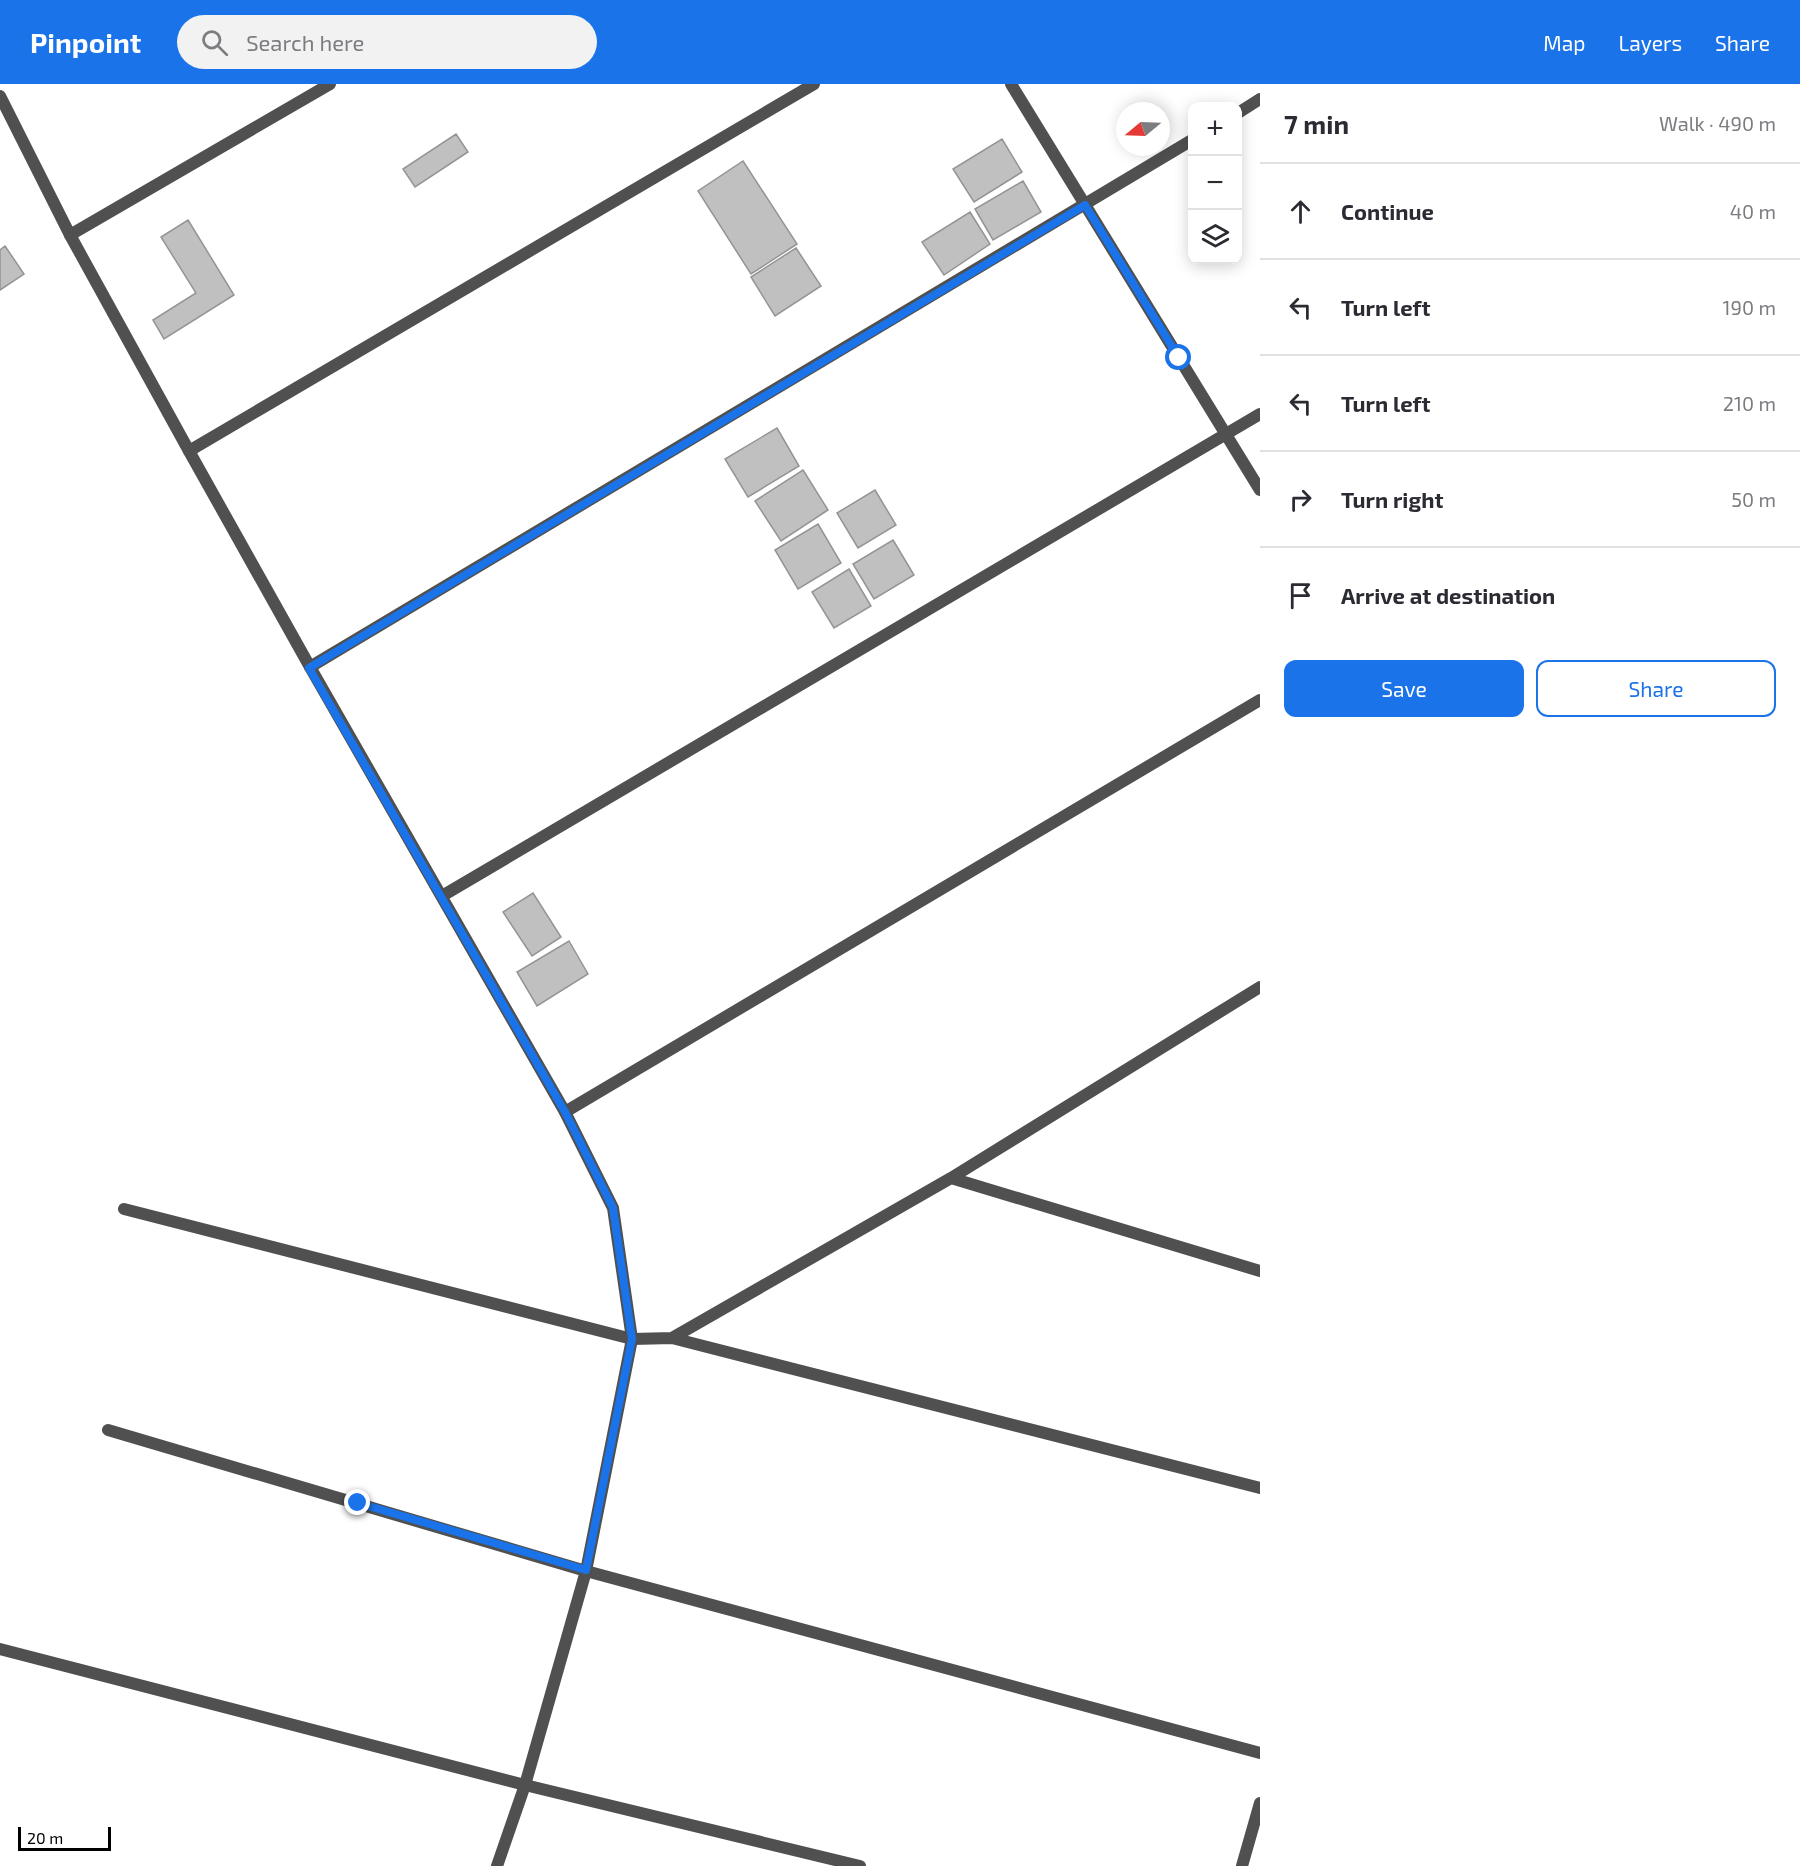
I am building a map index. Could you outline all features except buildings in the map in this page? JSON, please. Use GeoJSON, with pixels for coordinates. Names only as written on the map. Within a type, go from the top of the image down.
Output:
{"type":"FeatureCollection","features":[{"type":"Feature","properties":{"kind":"street"},"geometry":{"type":"LineString","coordinates":[[70,235],[330,84]]}},
{"type":"Feature","properties":{"kind":"street"},"geometry":{"type":"LineString","coordinates":[[189,451],[814,84]]}},
{"type":"Feature","properties":{"kind":"street"},"geometry":{"type":"LineString","coordinates":[[1011,84],[1260,490]]}},
{"type":"Feature","properties":{"kind":"street"},"geometry":{"type":"LineString","coordinates":[[0,96],[70,235],[189,451],[309,668],[565,1112],[613,1208],[632,1339],[586,1570],[525,1785],[497,1866]]}},
{"type":"Feature","properties":{"kind":"street"},"geometry":{"type":"LineString","coordinates":[[1242,110],[1260,99]]}},
{"type":"Feature","properties":{"kind":"street"},"geometry":{"type":"LineString","coordinates":[[309,668],[1188,142]]}},
{"type":"Feature","properties":{"kind":"street"},"geometry":{"type":"LineString","coordinates":[[442,896],[1260,414]]}},
{"type":"Feature","properties":{"kind":"street"},"geometry":{"type":"LineString","coordinates":[[565,1112],[1260,700]]}},
{"type":"Feature","properties":{"kind":"street"},"geometry":{"type":"LineString","coordinates":[[672,1338],[951,1178],[1260,987]]}},
{"type":"Feature","properties":{"kind":"street"},"geometry":{"type":"LineString","coordinates":[[951,1178],[1260,1271]]}},
{"type":"Feature","properties":{"kind":"street"},"geometry":{"type":"LineString","coordinates":[[124,1209],[632,1339],[672,1338],[1260,1488]]}},
{"type":"Feature","properties":{"kind":"street"},"geometry":{"type":"LineString","coordinates":[[108,1430],[586,1570],[1260,1753]]}},
{"type":"Feature","properties":{"kind":"street"},"geometry":{"type":"LineString","coordinates":[[0,1650],[525,1785],[860,1866]]}},
{"type":"Feature","properties":{"kind":"street"},"geometry":{"type":"LineString","coordinates":[[1242,1866],[1260,1803]]}},
{"type":"Feature","properties":{"kind":"route"},"geometry":{"type":"LineString","coordinates":[[358,1503],[586,1570],[632,1339],[613,1208],[565,1112],[309,668],[1085,205],[1179,358]]}}]}
